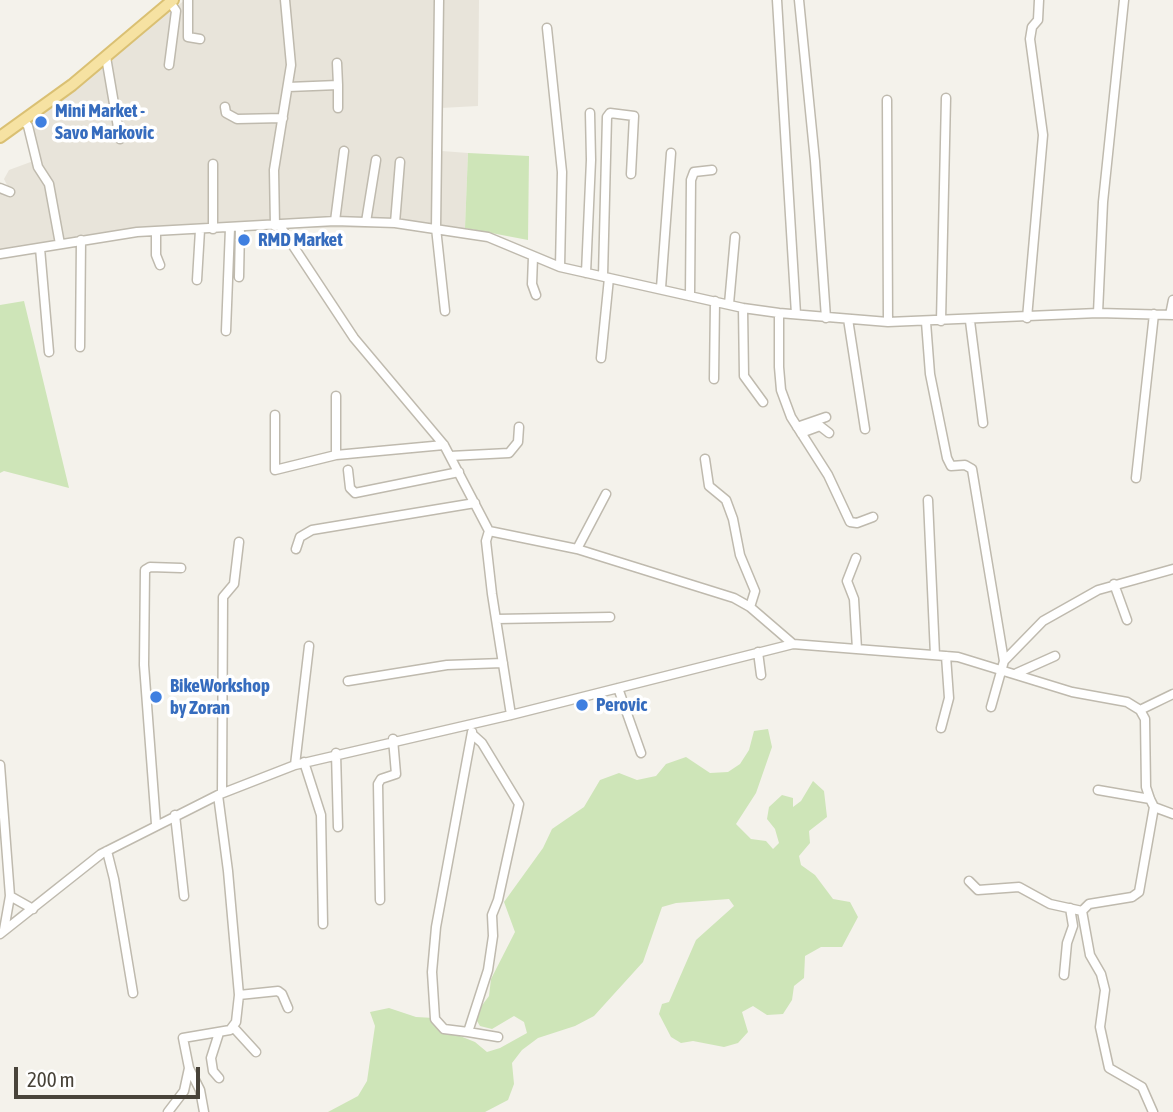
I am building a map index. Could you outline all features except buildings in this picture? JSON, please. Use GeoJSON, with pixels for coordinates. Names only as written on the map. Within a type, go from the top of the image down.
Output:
{"type":"FeatureCollection","features":[{"type":"Feature","properties":{"kind":"main road"},"geometry":{"type":"LineString","coordinates":[[0,137],[106,57],[171,1]]}},
{"type":"Feature","properties":{"kind":"street"},"geometry":{"type":"LineString","coordinates":[[188,0],[188,37],[200,39]]}},
{"type":"Feature","properties":{"kind":"street"},"geometry":{"type":"LineString","coordinates":[[285,0],[290,41],[288,87],[274,170],[277,226],[354,338],[444,445],[489,531],[486,541],[511,715]]}},
{"type":"Feature","properties":{"kind":"street"},"geometry":{"type":"LineString","coordinates":[[439,0],[436,228],[445,311]]}},
{"type":"Feature","properties":{"kind":"street"},"geometry":{"type":"LineString","coordinates":[[777,0],[796,314]]}},
{"type":"Feature","properties":{"kind":"street"},"geometry":{"type":"LineString","coordinates":[[799,0],[815,161],[826,318]]}},
{"type":"Feature","properties":{"kind":"street"},"geometry":{"type":"LineString","coordinates":[[1027,318],[1043,135],[1030,39],[1032,27],[1038,20],[1039,0]]}},
{"type":"Feature","properties":{"kind":"street"},"geometry":{"type":"LineString","coordinates":[[1098,313],[1103,202],[1124,0]]}},
{"type":"Feature","properties":{"kind":"street"},"geometry":{"type":"LineString","coordinates":[[169,65],[176,11],[171,1]]}},
{"type":"Feature","properties":{"kind":"street"},"geometry":{"type":"LineString","coordinates":[[547,28],[562,172],[560,267]]}},
{"type":"Feature","properties":{"kind":"street"},"geometry":{"type":"LineString","coordinates":[[106,57],[120,139]]}},
{"type":"Feature","properties":{"kind":"street"},"geometry":{"type":"LineString","coordinates":[[337,63],[338,108]]}},
{"type":"Feature","properties":{"kind":"street"},"geometry":{"type":"LineString","coordinates":[[288,87],[338,85]]}},
{"type":"Feature","properties":{"kind":"street"},"geometry":{"type":"LineString","coordinates":[[941,321],[946,99]]}},
{"type":"Feature","properties":{"kind":"street"},"geometry":{"type":"LineString","coordinates":[[887,100],[888,322]]}},
{"type":"Feature","properties":{"kind":"street"},"geometry":{"type":"LineString","coordinates":[[225,107],[226,113],[237,119],[283,118]]}},
{"type":"Feature","properties":{"kind":"street"},"geometry":{"type":"LineString","coordinates":[[586,273],[591,160],[590,113]]}},
{"type":"Feature","properties":{"kind":"street"},"geometry":{"type":"LineString","coordinates":[[601,358],[606,277],[608,114],[632,114],[634,118],[631,174]]}},
{"type":"Feature","properties":{"kind":"street"},"geometry":{"type":"LineString","coordinates":[[24,121],[38,167],[50,184],[61,244]]}},
{"type":"Feature","properties":{"kind":"street"},"geometry":{"type":"LineString","coordinates":[[335,221],[344,151]]}},
{"type":"Feature","properties":{"kind":"street"},"geometry":{"type":"LineString","coordinates":[[661,288],[671,153]]}},
{"type":"Feature","properties":{"kind":"street"},"geometry":{"type":"LineString","coordinates":[[366,222],[376,160]]}},
{"type":"Feature","properties":{"kind":"street"},"geometry":{"type":"LineString","coordinates":[[591,160],[606,164]]}},
{"type":"Feature","properties":{"kind":"street"},"geometry":{"type":"LineString","coordinates":[[395,223],[400,162]]}},
{"type":"Feature","properties":{"kind":"street"},"geometry":{"type":"LineString","coordinates":[[213,164],[213,229]]}},
{"type":"Feature","properties":{"kind":"street"},"geometry":{"type":"LineString","coordinates":[[690,295],[691,180],[694,172],[712,170]]}},
{"type":"Feature","properties":{"kind":"street"},"geometry":{"type":"LineString","coordinates":[[0,188],[10,192]]}},
{"type":"Feature","properties":{"kind":"street"},"geometry":{"type":"LineString","coordinates":[[0,254],[81,240],[156,232],[335,221],[395,223],[488,237],[560,267],[743,308],[826,318],[926,322],[1098,313],[1172,315],[1173,300]]}},
{"type":"Feature","properties":{"kind":"street"},"geometry":{"type":"LineString","coordinates":[[226,331],[230,228]]}},
{"type":"Feature","properties":{"kind":"street"},"geometry":{"type":"LineString","coordinates":[[239,277],[240,228]]}},
{"type":"Feature","properties":{"kind":"street"},"geometry":{"type":"LineString","coordinates":[[197,280],[200,230]]}},
{"type":"Feature","properties":{"kind":"street"},"geometry":{"type":"LineString","coordinates":[[156,232],[156,255],[160,265]]}},
{"type":"Feature","properties":{"kind":"street"},"geometry":{"type":"LineString","coordinates":[[729,304],[734,237]]}},
{"type":"Feature","properties":{"kind":"street"},"geometry":{"type":"LineString","coordinates":[[80,348],[81,240]]}},
{"type":"Feature","properties":{"kind":"street"},"geometry":{"type":"LineString","coordinates":[[40,248],[49,352]]}},
{"type":"Feature","properties":{"kind":"street"},"geometry":{"type":"LineString","coordinates":[[533,257],[532,284],[536,295]]}},
{"type":"Feature","properties":{"kind":"street"},"geometry":{"type":"LineString","coordinates":[[714,379],[715,301]]}},
{"type":"Feature","properties":{"kind":"street"},"geometry":{"type":"LineString","coordinates":[[743,308],[744,376],[763,402]]}},
{"type":"Feature","properties":{"kind":"street"},"geometry":{"type":"LineString","coordinates":[[779,313],[781,390],[799,430],[828,475],[850,522],[857,523],[873,517]]}},
{"type":"Feature","properties":{"kind":"street"},"geometry":{"type":"LineString","coordinates":[[1136,478],[1154,314]]}},
{"type":"Feature","properties":{"kind":"street"},"geometry":{"type":"LineString","coordinates":[[848,319],[865,429]]}},
{"type":"Feature","properties":{"kind":"street"},"geometry":{"type":"LineString","coordinates":[[970,321],[983,423]]}},
{"type":"Feature","properties":{"kind":"street"},"geometry":{"type":"LineString","coordinates":[[926,322],[930,374],[947,458],[951,466],[965,465],[972,469],[1003,664],[991,707]]}},
{"type":"Feature","properties":{"kind":"street"},"geometry":{"type":"LineString","coordinates":[[336,396],[336,455]]}},
{"type":"Feature","properties":{"kind":"street"},"geometry":{"type":"LineString","coordinates":[[275,415],[275,470],[336,455],[444,445]]}},
{"type":"Feature","properties":{"kind":"street"},"geometry":{"type":"LineString","coordinates":[[799,430],[826,417]]}},
{"type":"Feature","properties":{"kind":"street"},"geometry":{"type":"LineString","coordinates":[[799,430],[820,426],[829,433]]}},
{"type":"Feature","properties":{"kind":"street"},"geometry":{"type":"LineString","coordinates":[[450,456],[509,453],[517,446],[519,427]]}},
{"type":"Feature","properties":{"kind":"street"},"geometry":{"type":"LineString","coordinates":[[705,458],[709,486],[726,500],[733,519],[740,555],[755,591],[751,607]]}},
{"type":"Feature","properties":{"kind":"street"},"geometry":{"type":"LineString","coordinates":[[348,470],[350,488],[355,493],[459,472]]}},
{"type":"Feature","properties":{"kind":"street"},"geometry":{"type":"LineString","coordinates":[[577,549],[606,494]]}},
{"type":"Feature","properties":{"kind":"street"},"geometry":{"type":"LineString","coordinates":[[928,500],[935,655]]}},
{"type":"Feature","properties":{"kind":"street"},"geometry":{"type":"LineString","coordinates":[[296,549],[300,537],[312,530],[475,503]]}},
{"type":"Feature","properties":{"kind":"street"},"geometry":{"type":"LineString","coordinates":[[489,531],[577,549],[734,598],[751,607],[793,644]]}},
{"type":"Feature","properties":{"kind":"street"},"geometry":{"type":"LineString","coordinates":[[234,1028],[239,995],[220,794],[223,597],[233,584],[239,542]]}},
{"type":"Feature","properties":{"kind":"street"},"geometry":{"type":"LineString","coordinates":[[856,558],[847,581],[854,599],[857,649]]}},
{"type":"Feature","properties":{"kind":"street"},"geometry":{"type":"LineString","coordinates":[[156,824],[144,665],[145,574],[150,567],[181,568]]}},
{"type":"Feature","properties":{"kind":"street"},"geometry":{"type":"LineString","coordinates":[[1003,664],[1043,621],[1098,590],[1173,569]]}},
{"type":"Feature","properties":{"kind":"street"},"geometry":{"type":"LineString","coordinates":[[1114,584],[1127,620]]}},
{"type":"Feature","properties":{"kind":"street"},"geometry":{"type":"LineString","coordinates":[[496,619],[610,617]]}},
{"type":"Feature","properties":{"kind":"street"},"geometry":{"type":"LineString","coordinates":[[2,932],[107,851],[220,794],[300,763],[511,715],[793,644],[946,656],[1003,664],[1017,673],[1072,692],[1118,699],[1139,710],[1146,729],[1146,787],[1152,803],[1139,892],[1132,897],[1089,904],[1082,911]]}},
{"type":"Feature","properties":{"kind":"street"},"geometry":{"type":"LineString","coordinates":[[309,646],[300,763],[321,815],[323,924]]}},
{"type":"Feature","properties":{"kind":"street"},"geometry":{"type":"LineString","coordinates":[[758,653],[761,675]]}},
{"type":"Feature","properties":{"kind":"street"},"geometry":{"type":"LineString","coordinates":[[941,728],[949,698],[946,656]]}},
{"type":"Feature","properties":{"kind":"street"},"geometry":{"type":"LineString","coordinates":[[1017,673],[1055,656]]}},
{"type":"Feature","properties":{"kind":"street"},"geometry":{"type":"LineString","coordinates":[[348,681],[447,665],[503,663]]}},
{"type":"Feature","properties":{"kind":"street"},"geometry":{"type":"LineString","coordinates":[[618,688],[641,752]]}},
{"type":"Feature","properties":{"kind":"street"},"geometry":{"type":"LineString","coordinates":[[1139,710],[1173,694]]}},
{"type":"Feature","properties":{"kind":"street"},"geometry":{"type":"LineString","coordinates":[[474,723],[438,914],[432,972],[435,1018],[444,1029],[498,1037]]}},
{"type":"Feature","properties":{"kind":"street"},"geometry":{"type":"LineString","coordinates":[[467,1032],[488,970],[494,936],[490,923],[519,804],[482,743],[472,734]]}},
{"type":"Feature","properties":{"kind":"street"},"geometry":{"type":"LineString","coordinates":[[380,900],[378,784],[381,779],[396,774],[393,740]]}},
{"type":"Feature","properties":{"kind":"street"},"geometry":{"type":"LineString","coordinates":[[336,753],[338,827]]}},
{"type":"Feature","properties":{"kind":"street"},"geometry":{"type":"LineString","coordinates":[[0,765],[10,896],[2,932]]}},
{"type":"Feature","properties":{"kind":"street"},"geometry":{"type":"LineString","coordinates":[[1098,790],[1152,803],[1173,814]]}},
{"type":"Feature","properties":{"kind":"street"},"geometry":{"type":"LineString","coordinates":[[176,815],[184,896]]}},
{"type":"Feature","properties":{"kind":"street"},"geometry":{"type":"LineString","coordinates":[[107,851],[133,993]]}},
{"type":"Feature","properties":{"kind":"street"},"geometry":{"type":"LineString","coordinates":[[969,881],[978,890],[1019,887],[1050,904],[1082,911]]}},
{"type":"Feature","properties":{"kind":"street"},"geometry":{"type":"LineString","coordinates":[[10,896],[33,909]]}},
{"type":"Feature","properties":{"kind":"street"},"geometry":{"type":"LineString","coordinates":[[1064,975],[1067,943],[1073,926],[1070,908]]}},
{"type":"Feature","properties":{"kind":"street"},"geometry":{"type":"LineString","coordinates":[[1082,911],[1090,955],[1101,974],[1105,990],[1100,1027],[1109,1069],[1142,1087],[1153,1112]]}},
{"type":"Feature","properties":{"kind":"street"},"geometry":{"type":"LineString","coordinates":[[239,995],[278,991],[288,1007]]}},
{"type":"Feature","properties":{"kind":"street"},"geometry":{"type":"LineString","coordinates":[[204,1112],[200,1090],[189,1068],[183,1038],[234,1028]]}},
{"type":"Feature","properties":{"kind":"street"},"geometry":{"type":"LineString","coordinates":[[234,1028],[256,1052]]}},
{"type":"Feature","properties":{"kind":"street"},"geometry":{"type":"LineString","coordinates":[[219,1033],[211,1058],[213,1071],[219,1078]]}},
{"type":"Feature","properties":{"kind":"street"},"geometry":{"type":"LineString","coordinates":[[168,1112],[184,1091],[189,1068]]}},
{"type":"Feature","properties":{"kind":"shaded area"},"geometry":{"type":"Polygon","coordinates":[[[185,0],[479,0],[478,106],[441,108],[442,151],[468,153],[465,228],[240,228],[81,240],[0,253],[0,188],[10,191],[4,179],[9,170],[36,160],[28,118],[185,0]]]}},
{"type":"Feature","properties":{"kind":"green space"},"geometry":{"type":"Polygon","coordinates":[[[468,153],[529,156],[528,240],[465,228],[468,153]]]}},
{"type":"Feature","properties":{"kind":"green space"},"geometry":{"type":"Polygon","coordinates":[[[24,301],[69,488],[4,471],[0,473],[0,305],[24,301]]]}},
{"type":"Feature","properties":{"kind":"green space"},"geometry":{"type":"Polygon","coordinates":[[[768,729],[772,747],[756,793],[736,824],[751,839],[766,841],[773,849],[779,843],[775,829],[767,819],[769,807],[782,795],[793,798],[793,807],[801,801],[813,781],[824,791],[827,817],[809,831],[810,843],[799,856],[801,865],[815,875],[833,899],[850,902],[858,917],[842,947],[821,947],[805,956],[804,978],[794,986],[792,1000],[783,1014],[767,1015],[753,1006],[742,1012],[748,1032],[738,1043],[724,1047],[693,1041],[681,1043],[671,1037],[659,1014],[662,1004],[669,1002],[696,940],[734,906],[729,899],[676,903],[662,907],[643,962],[594,1016],[575,1026],[538,1038],[522,1050],[512,1063],[514,1084],[508,1100],[485,1112],[328,1112],[358,1096],[367,1081],[375,1026],[370,1012],[389,1008],[416,1017],[434,1018],[445,1030],[475,1042],[487,1052],[527,1033],[524,1022],[514,1016],[492,1029],[480,1026],[474,1016],[489,996],[491,979],[515,932],[504,902],[543,848],[552,829],[584,807],[600,780],[619,773],[637,780],[656,776],[666,764],[686,757],[710,773],[728,772],[740,764],[749,750],[754,731],[768,729]]]}},
{"type":"Feature","properties":{"kind":"place","name":"Mini Market - Savo Markovic"},"geometry":{"type":"Point","coordinates":[41,122]}},
{"type":"Feature","properties":{"kind":"place","name":"RMD Market"},"geometry":{"type":"Point","coordinates":[244,240]}},
{"type":"Feature","properties":{"kind":"place","name":"BikeWorkshop by Zoran"},"geometry":{"type":"Point","coordinates":[156,697]}},
{"type":"Feature","properties":{"kind":"place","name":"Perovic"},"geometry":{"type":"Point","coordinates":[582,705]}}]}
